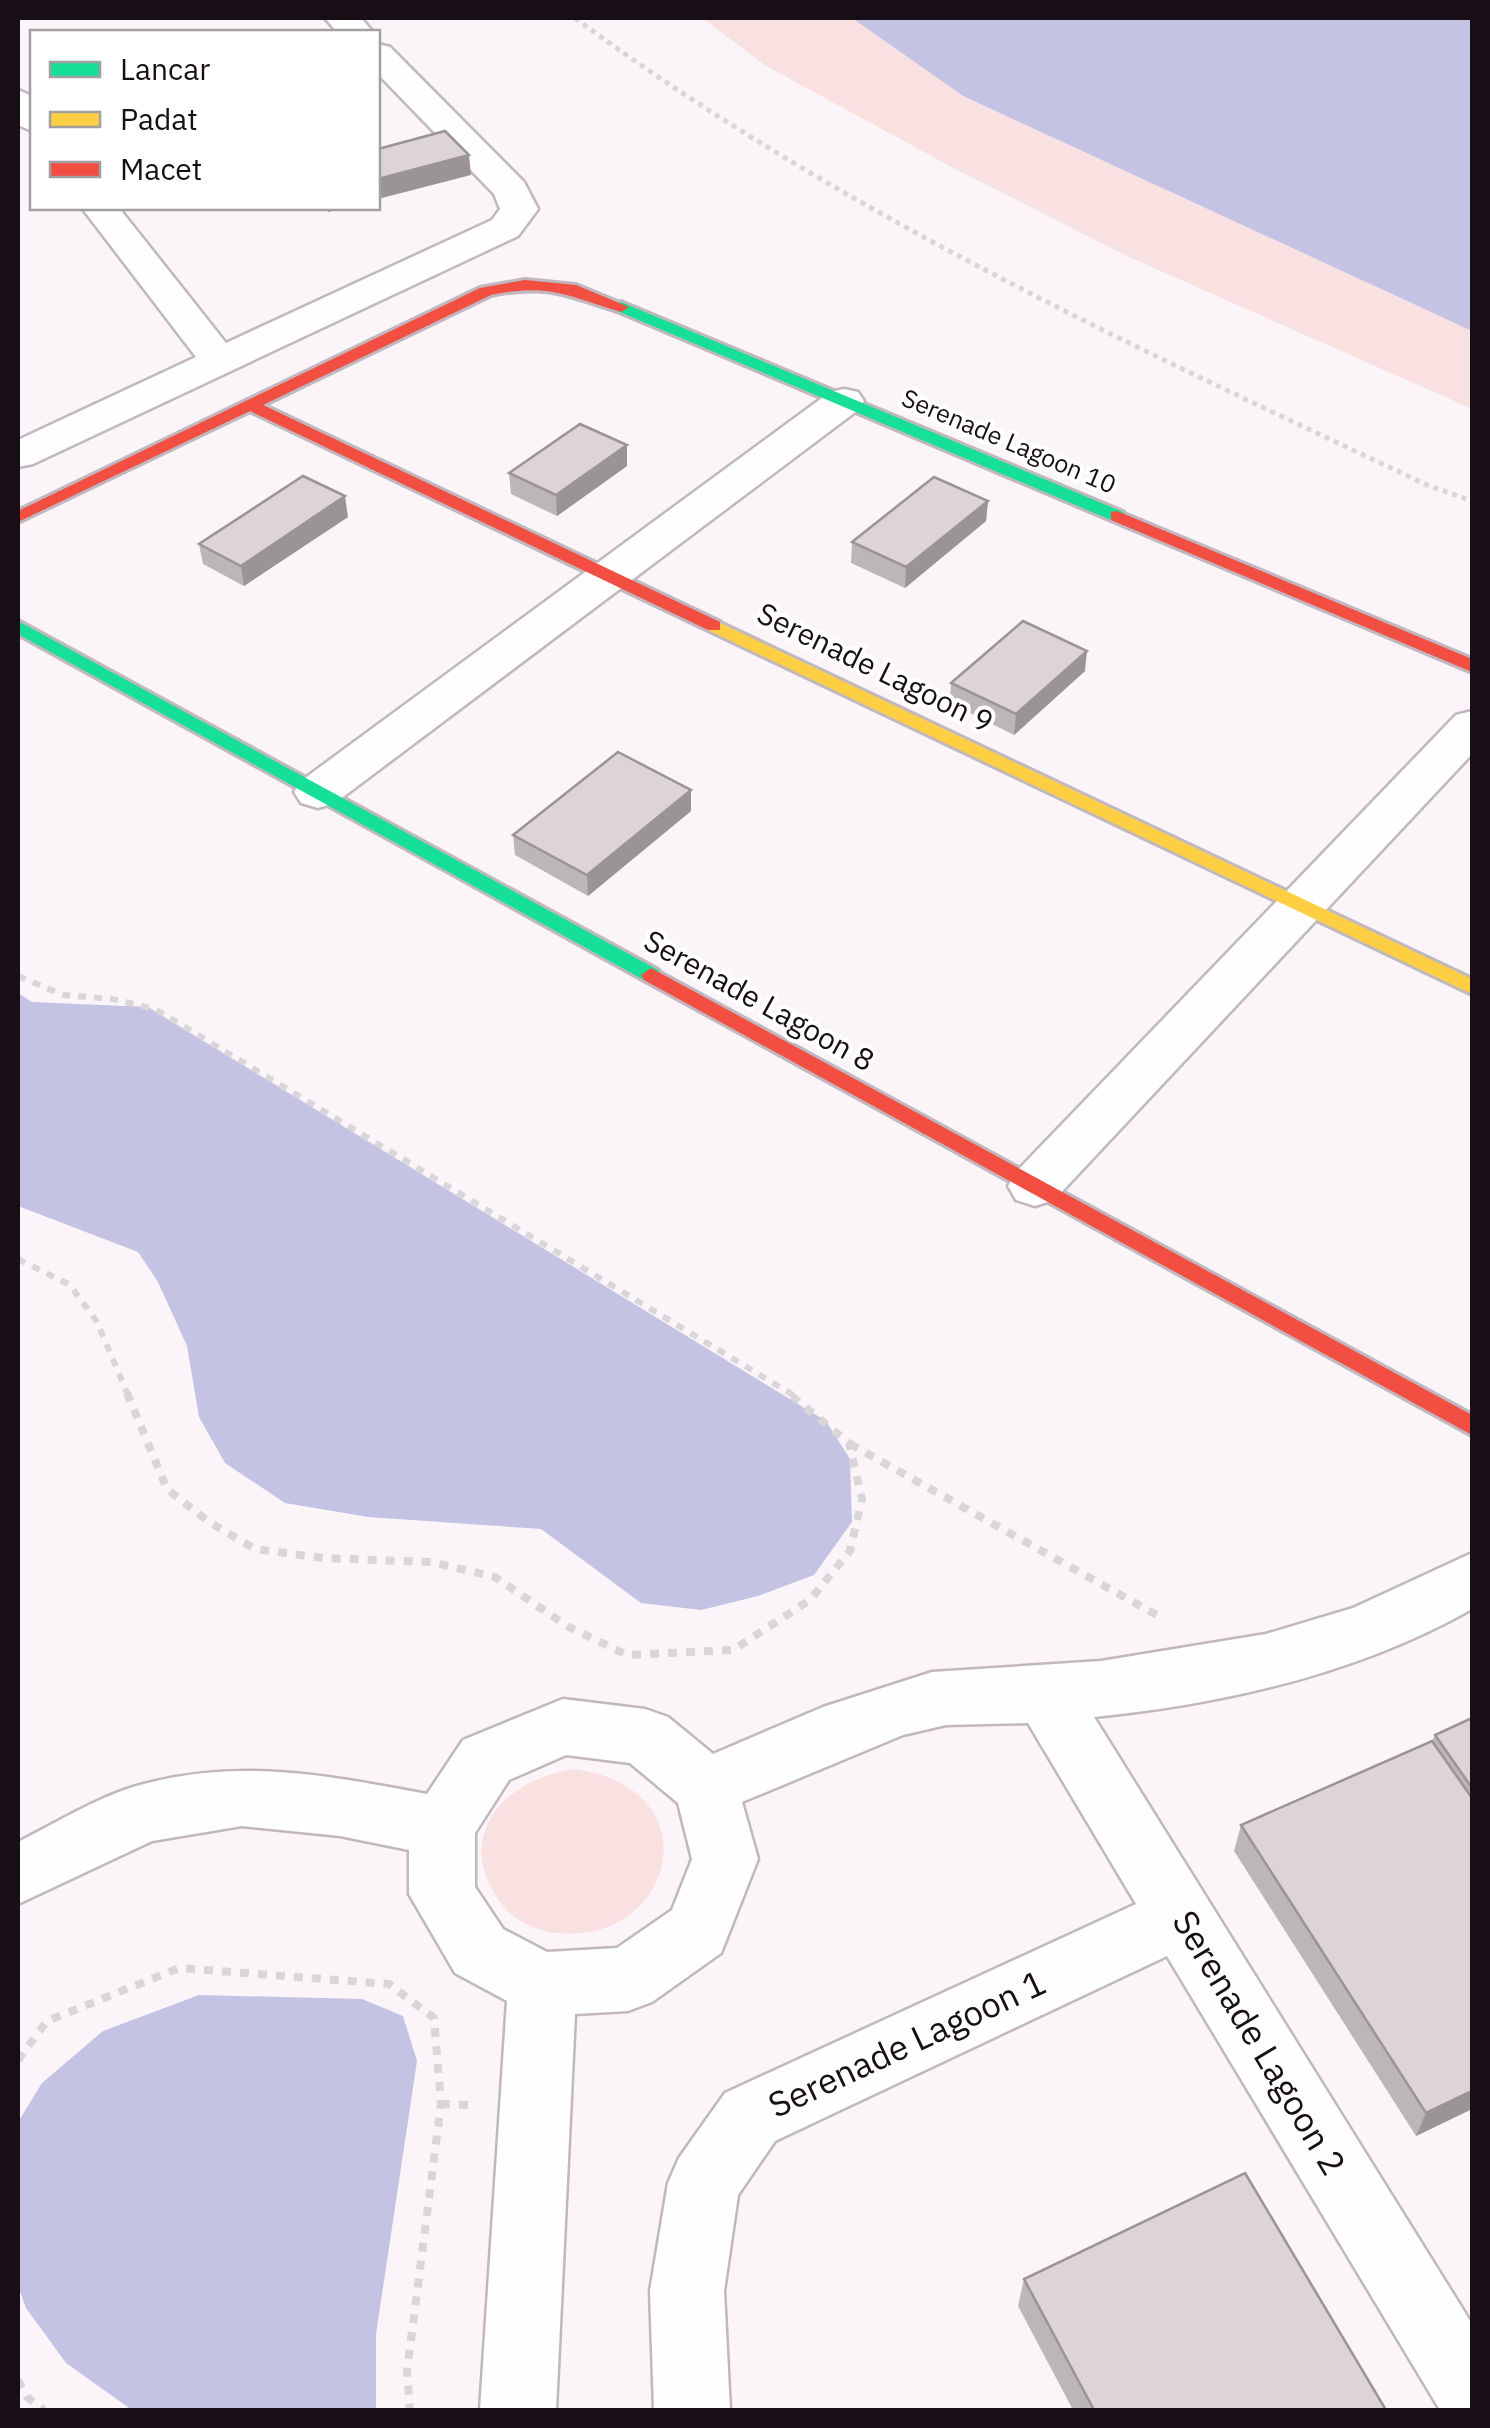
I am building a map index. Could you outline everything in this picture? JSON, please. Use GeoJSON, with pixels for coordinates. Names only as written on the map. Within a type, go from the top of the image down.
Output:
{"type":"FeatureCollection","features":[{"type":"Feature","properties":{"kind":"street"},"geometry":{"type":"LineString","coordinates":[[18,455],[505,228],[519,210],[511,190],[380,56]]}},
{"type":"Feature","properties":{"kind":"street"},"geometry":{"type":"LineString","coordinates":[[102,210],[220,360]]}},
{"type":"Feature","properties":{"kind":"street","name":"Serenade Lagoon 10"},"geometry":{"type":"LineString","coordinates":[[18,517],[486,290],[520,283],[566,284],[1472,666]]}},
{"type":"Feature","properties":{"kind":"street"},"geometry":{"type":"LineString","coordinates":[[318,792],[844,402]]}},
{"type":"Feature","properties":{"kind":"street","name":"Serenade Lagoon 9"},"geometry":{"type":"LineString","coordinates":[[250,405],[1472,987]]}},
{"type":"Feature","properties":{"kind":"street","name":"Serenade Lagoon 8"},"geometry":{"type":"LineString","coordinates":[[18,628],[1472,1426]]}},
{"type":"Feature","properties":{"kind":"street"},"geometry":{"type":"LineString","coordinates":[[1035,1186],[1472,726]]}},
{"type":"Feature","properties":{"kind":"street"},"geometry":{"type":"LineString","coordinates":[[706,1787],[876,1716],[937,1699],[1046,1694],[1251,1668],[1425,1608],[1472,1579]]}},
{"type":"Feature","properties":{"kind":"street","name":"Serenade Lagoon 2"},"geometry":{"type":"LineString","coordinates":[[1046,1694],[1472,2393]]}},
{"type":"Feature","properties":{"kind":"street"},"geometry":{"type":"LineString","coordinates":[[563,1727],[645,1736],[706,1787],[725,1859],[696,1931],[628,1979],[542,1984],[479,1951],[442,1894],[442,1827],[486,1760],[563,1727]]}},
{"type":"Feature","properties":{"kind":"street"},"geometry":{"type":"LineString","coordinates":[[18,1874],[144,1813],[242,1797],[340,1808],[442,1827]]}},
{"type":"Feature","properties":{"kind":"street","name":"Serenade Lagoon 1"},"geometry":{"type":"LineString","coordinates":[[692,2410],[687,2292],[704,2183],[750,2117],[1181,1916]]}},
{"type":"Feature","properties":{"kind":"street"},"geometry":{"type":"LineString","coordinates":[[518,2410],[542,1984]]}},
{"type":"Feature","properties":{"kind":"path"},"geometry":{"type":"LineString","coordinates":[[575,18],[630,58],[850,195],[1079,322],[1426,485],[1472,501]]}},
{"type":"Feature","properties":{"kind":"path"},"geometry":{"type":"LineString","coordinates":[[18,976],[63,995],[114,999],[155,1009],[802,1401],[848,1443],[1168,1621]]}},
{"type":"Feature","properties":{"kind":"path"},"geometry":{"type":"LineString","coordinates":[[18,1259],[70,1285],[97,1322],[167,1489],[209,1522],[256,1548],[324,1558],[431,1562],[495,1577],[567,1626],[626,1655],[733,1650],[810,1600],[850,1551],[862,1499],[848,1443]]}},
{"type":"Feature","properties":{"kind":"path"},"geometry":{"type":"LineString","coordinates":[[18,2060],[47,2021],[179,1968],[390,1984],[434,2018],[441,2104],[408,2372],[410,2410]]}},
{"type":"Feature","properties":{"kind":"path"},"geometry":{"type":"LineString","coordinates":[[18,2380],[27,2396],[44,2410]]}},
{"type":"Feature","properties":{"kind":"shaded area"},"geometry":{"type":"Polygon","coordinates":[[[702,18],[852,18],[963,96],[1472,331],[1472,409],[1129,257],[957,170],[766,66],[702,18]]]}},
{"type":"Feature","properties":{"kind":"shaded area"},"geometry":{"type":"Polygon","coordinates":[[[576,1769],[621,1783],[649,1807],[662,1836],[662,1866],[649,1895],[625,1918],[591,1932],[550,1932],[525,1923],[504,1907],[488,1882],[482,1858],[483,1836],[492,1816],[526,1785],[576,1769]]]}},
{"type":"Feature","properties":{"kind":"water"},"geometry":{"type":"Polygon","coordinates":[[[852,18],[1472,18],[1472,331],[963,96],[852,18]]]}},
{"type":"Feature","properties":{"kind":"water"},"geometry":{"type":"Polygon","coordinates":[[[18,993],[32,1002],[148,1007],[826,1421],[850,1459],[852,1522],[814,1575],[758,1596],[701,1610],[641,1603],[541,1529],[368,1517],[285,1503],[225,1463],[199,1417],[187,1346],[158,1282],[138,1252],[18,1206],[18,993]]]}},
{"type":"Feature","properties":{"kind":"water"},"geometry":{"type":"Polygon","coordinates":[[[199,1995],[362,1999],[403,2016],[417,2061],[376,2334],[376,2410],[132,2410],[66,2363],[26,2308],[18,2286],[18,2122],[42,2083],[103,2031],[199,1995]]]}},
{"type":"Feature","properties":{"kind":"building"},"geometry":{"type":"Polygon","coordinates":[[[445,131],[469,155],[380,178],[380,148],[445,131]]]}},
{"type":"Feature","properties":{"kind":"building"},"geometry":{"type":"Polygon","coordinates":[[[580,424],[627,445],[556,495],[509,473],[580,424]]]}},
{"type":"Feature","properties":{"kind":"building"},"geometry":{"type":"Polygon","coordinates":[[[303,476],[345,496],[241,566],[199,544],[303,476]]]}},
{"type":"Feature","properties":{"kind":"building"},"geometry":{"type":"Polygon","coordinates":[[[934,477],[988,501],[906,567],[852,542],[934,477]]]}},
{"type":"Feature","properties":{"kind":"building"},"geometry":{"type":"Polygon","coordinates":[[[1023,621],[1087,651],[1016,714],[951,683],[1023,621]]]}},
{"type":"Feature","properties":{"kind":"building"},"geometry":{"type":"Polygon","coordinates":[[[618,752],[691,790],[587,875],[513,835],[618,752]]]}},
{"type":"Feature","properties":{"kind":"building"},"geometry":{"type":"Polygon","coordinates":[[[1472,1718],[1472,1788],[1435,1735],[1472,1718]]]}},
{"type":"Feature","properties":{"kind":"building"},"geometry":{"type":"Polygon","coordinates":[[[1432,1741],[1472,1798],[1472,2091],[1426,2113],[1241,1825],[1432,1741]]]}},
{"type":"Feature","properties":{"kind":"building"},"geometry":{"type":"Polygon","coordinates":[[[1245,2173],[1386,2410],[1094,2410],[1024,2279],[1245,2173]]]}},
{"type":"Feature","properties":{"kind":"traffic: fast"},"geometry":{"type":"LineString","coordinates":[[621,307],[1117,516]]}},
{"type":"Feature","properties":{"kind":"traffic: fast"},"geometry":{"type":"LineString","coordinates":[[18,627],[651,975]]}},
{"type":"Feature","properties":{"kind":"traffic: slow"},"geometry":{"type":"LineString","coordinates":[[714,626],[1472,987]]}},
{"type":"Feature","properties":{"kind":"traffic: jam"},"geometry":{"type":"LineString","coordinates":[[18,517],[486,291],[525,284],[555,285],[621,307]]}},
{"type":"Feature","properties":{"kind":"traffic: jam"},"geometry":{"type":"LineString","coordinates":[[250,405],[714,626]]}},
{"type":"Feature","properties":{"kind":"traffic: jam"},"geometry":{"type":"LineString","coordinates":[[1117,516],[1472,666]]}},
{"type":"Feature","properties":{"kind":"traffic: jam"},"geometry":{"type":"LineString","coordinates":[[651,975],[1472,1426]]}}]}
